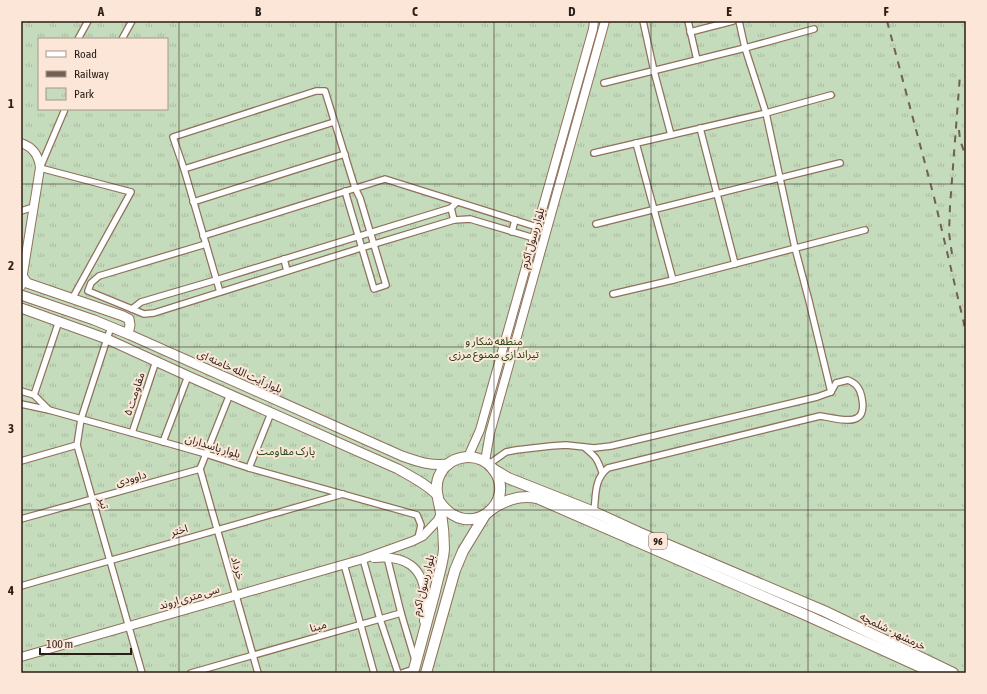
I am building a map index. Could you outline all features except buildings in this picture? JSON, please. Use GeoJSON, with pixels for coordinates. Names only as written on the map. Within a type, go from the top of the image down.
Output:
{"type":"FeatureCollection","features":[{"type":"Feature","properties":{"kind":"highway","name":"96"},"geometry":{"type":"LineString","coordinates":[[468,457],[474,457],[508,478],[594,512]]}},
{"type":"Feature","properties":{"kind":"highway"},"geometry":{"type":"LineString","coordinates":[[438,499],[437,482],[444,469],[455,460],[468,457]]}},
{"type":"Feature","properties":{"kind":"highway","name":"96"},"geometry":{"type":"LineString","coordinates":[[426,673],[455,570],[463,551],[488,512],[497,502],[500,485],[498,476],[489,465]]}},
{"type":"Feature","properties":{"kind":"highway","name":"خرمشهر - شلمچه"},"geometry":{"type":"LineString","coordinates":[[488,512],[500,503],[510,499],[529,496],[537,498],[934,673]]}},
{"type":"Feature","properties":{"kind":"highway","name":"96"},"geometry":{"type":"LineString","coordinates":[[438,499],[444,509],[451,515],[459,518],[468,520],[477,518],[488,512]]}},
{"type":"Feature","properties":{"kind":"highway","name":"بلوار رسول اکرم"},"geometry":{"type":"LineString","coordinates":[[414,668],[440,571],[443,552],[444,541],[438,499]]}},
{"type":"Feature","properties":{"kind":"highway","name":"خرمشهر - شلمچه"},"geometry":{"type":"LineString","coordinates":[[594,512],[824,611],[953,673]]}},
{"type":"Feature","properties":{"kind":"main road","name":"بلوار رسول اکرم"},"geometry":{"type":"LineString","coordinates":[[468,457],[480,430],[591,37],[594,21]]}},
{"type":"Feature","properties":{"kind":"main road","name":"بلوار رسول اکرم"},"geometry":{"type":"LineString","coordinates":[[489,465],[490,433],[605,21]]}},
{"type":"Feature","properties":{"kind":"main road"},"geometry":{"type":"LineString","coordinates":[[21,143],[31,148],[37,154],[40,162],[21,286]]}},
{"type":"Feature","properties":{"kind":"main road"},"geometry":{"type":"LineString","coordinates":[[541,214],[551,216]]}},
{"type":"Feature","properties":{"kind":"main road"},"geometry":{"type":"LineString","coordinates":[[23,277],[27,283],[129,319],[130,325],[128,334]]}},
{"type":"Feature","properties":{"kind":"main road","name":"بلوار آیت الله خامنه ای"},"geometry":{"type":"LineString","coordinates":[[21,295],[94,320],[128,334],[402,456],[423,463],[439,465],[449,464]]}},
{"type":"Feature","properties":{"kind":"main road"},"geometry":{"type":"LineString","coordinates":[[21,308],[107,339],[398,469],[432,490],[438,499]]}},
{"type":"Feature","properties":{"kind":"main road"},"geometry":{"type":"LineString","coordinates":[[363,559],[413,541],[422,536],[438,520],[441,513]]}},
{"type":"Feature","properties":{"kind":"main road"},"geometry":{"type":"LineString","coordinates":[[363,559],[387,557],[402,560],[411,565],[417,571],[424,587],[426,599],[423,635]]}},
{"type":"Feature","properties":{"kind":"main road","name":"سی متری اروند"},"geometry":{"type":"LineString","coordinates":[[21,657],[363,559]]}},
{"type":"Feature","properties":{"kind":"street"},"geometry":{"type":"LineString","coordinates":[[79,38],[88,21]]}},
{"type":"Feature","properties":{"kind":"street"},"geometry":{"type":"LineString","coordinates":[[123,38],[132,21]]}},
{"type":"Feature","properties":{"kind":"street"},"geometry":{"type":"LineString","coordinates":[[643,21],[654,71],[671,135]]}},
{"type":"Feature","properties":{"kind":"street"},"geometry":{"type":"LineString","coordinates":[[688,21],[697,60]]}},
{"type":"Feature","properties":{"kind":"street"},"geometry":{"type":"LineString","coordinates":[[690,32],[733,21]]}},
{"type":"Feature","properties":{"kind":"street"},"geometry":{"type":"LineString","coordinates":[[739,21],[745,48],[766,113],[795,248],[831,392]]}},
{"type":"Feature","properties":{"kind":"street"},"geometry":{"type":"LineString","coordinates":[[604,83],[814,30]]}},
{"type":"Feature","properties":{"kind":"street"},"geometry":{"type":"LineString","coordinates":[[220,292],[184,169],[173,137],[316,91],[325,91],[355,188],[360,198],[386,285],[374,289],[345,191]]}},
{"type":"Feature","properties":{"kind":"street"},"geometry":{"type":"LineString","coordinates":[[594,153],[766,113],[832,95]]}},
{"type":"Feature","properties":{"kind":"street"},"geometry":{"type":"LineString","coordinates":[[65,110],[40,168],[131,192],[72,299]]}},
{"type":"Feature","properties":{"kind":"street"},"geometry":{"type":"LineString","coordinates":[[184,169],[334,122]]}},
{"type":"Feature","properties":{"kind":"street"},"geometry":{"type":"LineString","coordinates":[[700,128],[735,264]]}},
{"type":"Feature","properties":{"kind":"street"},"geometry":{"type":"LineString","coordinates":[[636,143],[673,280]]}},
{"type":"Feature","properties":{"kind":"street"},"geometry":{"type":"LineString","coordinates":[[193,202],[345,154]]}},
{"type":"Feature","properties":{"kind":"street"},"geometry":{"type":"LineString","coordinates":[[596,224],[840,162]]}},
{"type":"Feature","properties":{"kind":"street"},"geometry":{"type":"LineString","coordinates":[[203,236],[385,179],[537,227]]}},
{"type":"Feature","properties":{"kind":"street"},"geometry":{"type":"LineString","coordinates":[[132,309],[141,302],[451,208],[457,202]]}},
{"type":"Feature","properties":{"kind":"street"},"geometry":{"type":"LineString","coordinates":[[21,211],[34,207]]}},
{"type":"Feature","properties":{"kind":"street"},"geometry":{"type":"LineString","coordinates":[[451,208],[454,220]]}},
{"type":"Feature","properties":{"kind":"street"},"geometry":{"type":"LineString","coordinates":[[206,244],[98,276],[90,283],[88,291],[144,314],[154,313],[454,220],[470,219],[534,238]]}},
{"type":"Feature","properties":{"kind":"street"},"geometry":{"type":"LineString","coordinates":[[512,232],[516,220]]}},
{"type":"Feature","properties":{"kind":"street"},"geometry":{"type":"LineString","coordinates":[[613,294],[673,280],[865,230]]}},
{"type":"Feature","properties":{"kind":"street"},"geometry":{"type":"LineString","coordinates":[[284,259],[287,271]]}},
{"type":"Feature","properties":{"kind":"street"},"geometry":{"type":"LineString","coordinates":[[34,395],[59,321]]}},
{"type":"Feature","properties":{"kind":"street","name":"تیر"},"geometry":{"type":"LineString","coordinates":[[111,327],[81,419],[76,445],[142,673]]}},
{"type":"Feature","properties":{"kind":"street","name":"مقاومت ۵"},"geometry":{"type":"LineString","coordinates":[[132,433],[156,361]]}},
{"type":"Feature","properties":{"kind":"street"},"geometry":{"type":"LineString","coordinates":[[163,442],[188,376]]}},
{"type":"Feature","properties":{"kind":"street"},"geometry":{"type":"LineString","coordinates":[[489,465],[506,452],[516,450],[550,446],[594,448],[611,446],[817,396],[831,392],[836,383],[848,380],[859,388],[864,406],[862,413],[857,418],[845,421],[820,416],[608,468],[602,472],[596,484],[594,512]]}},
{"type":"Feature","properties":{"kind":"street","name":"بلوار پاسداران"},"geometry":{"type":"LineString","coordinates":[[21,391],[34,395],[49,410]]}},
{"type":"Feature","properties":{"kind":"street"},"geometry":{"type":"LineString","coordinates":[[200,469],[230,394]]}},
{"type":"Feature","properties":{"kind":"street","name":"بلوار پاسداران"},"geometry":{"type":"LineString","coordinates":[[21,404],[49,410],[132,433],[249,468],[417,515],[421,525],[418,538]]}},
{"type":"Feature","properties":{"kind":"street"},"geometry":{"type":"LineString","coordinates":[[249,468],[271,413]]}},
{"type":"Feature","properties":{"kind":"street"},"geometry":{"type":"LineString","coordinates":[[21,461],[76,445]]}},
{"type":"Feature","properties":{"kind":"street"},"geometry":{"type":"LineString","coordinates":[[584,447],[595,456],[602,472]]}},
{"type":"Feature","properties":{"kind":"street","name":"داوودی"},"geometry":{"type":"LineString","coordinates":[[21,519],[200,469]]}},
{"type":"Feature","properties":{"kind":"street","name":"خرداد"},"geometry":{"type":"LineString","coordinates":[[200,469],[258,673]]}},
{"type":"Feature","properties":{"kind":"street","name":"اختر"},"geometry":{"type":"LineString","coordinates":[[21,586],[343,494]]}},
{"type":"Feature","properties":{"kind":"street"},"geometry":{"type":"LineString","coordinates":[[387,557],[414,668],[402,673]]}},
{"type":"Feature","properties":{"kind":"street"},"geometry":{"type":"LineString","coordinates":[[363,559],[380,619],[398,673]]}},
{"type":"Feature","properties":{"kind":"street"},"geometry":{"type":"LineString","coordinates":[[344,564],[374,673]]}},
{"type":"Feature","properties":{"kind":"street","name":"مینا"},"geometry":{"type":"LineString","coordinates":[[191,673],[401,613]]}},
{"type":"Feature","properties":{"kind":"green space","name":"منطقه شکار و تیراندازی ممنوع مرزی"},"geometry":{"type":"Polygon","coordinates":[[[21,21],[966,21],[966,673],[21,673],[21,21]]]}},
{"type":"Feature","properties":{"kind":"railway"},"geometry":{"type":"LineString","coordinates":[[887,21],[934,197],[966,332]]}},
{"type":"Feature","properties":{"kind":"railway"},"geometry":{"type":"LineString","coordinates":[[952,254],[949,233],[950,206],[960,75]]}},
{"type":"Feature","properties":{"kind":"railway"},"geometry":{"type":"LineString","coordinates":[[959,130],[960,140],[966,157]]}},
{"type":"Feature","properties":{"kind":"park label","name":"پارک مقاومت"},"geometry":{"type":"Point","coordinates":[286,451]}}]}
